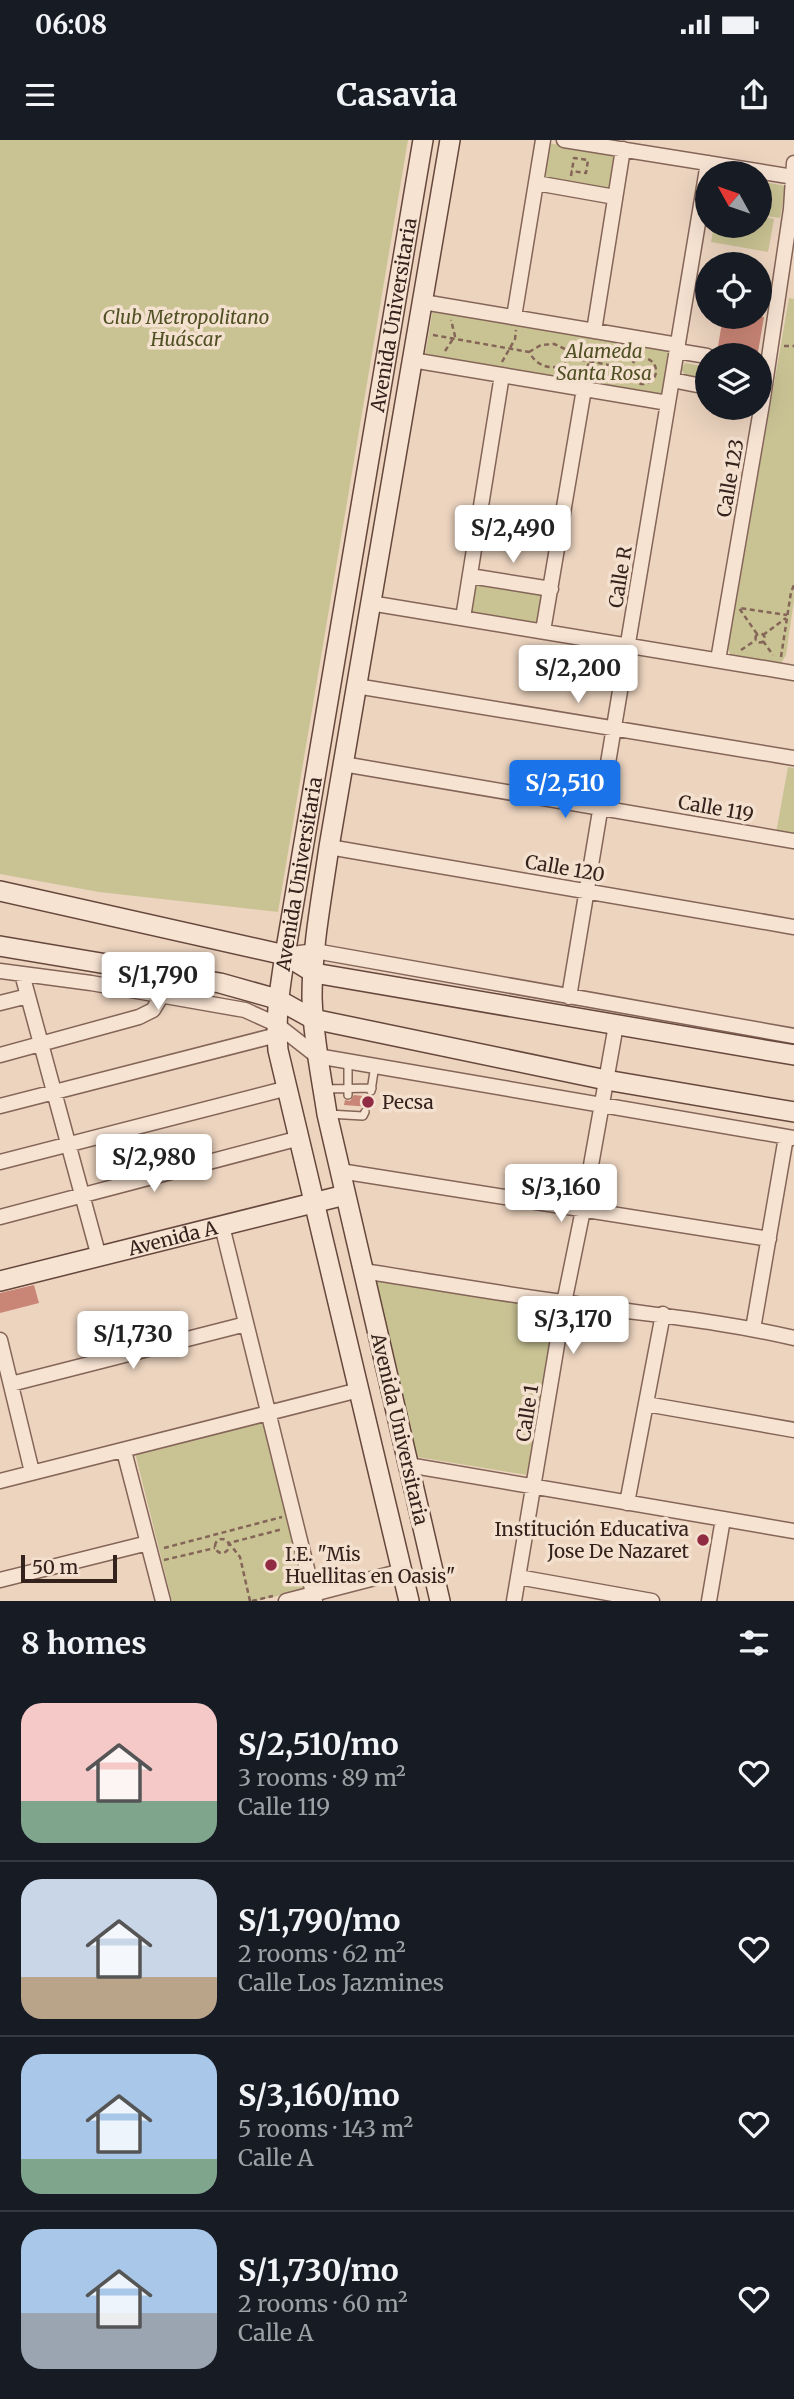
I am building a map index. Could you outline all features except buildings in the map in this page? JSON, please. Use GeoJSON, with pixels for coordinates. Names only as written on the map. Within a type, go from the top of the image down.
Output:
{"type":"FeatureCollection","features":[{"type":"Feature","properties":{"kind":"street","name":"Avenida Universitaria"},"geometry":{"type":"LineString","coordinates":[[409,1601],[288,1088],[277,1030],[277,999],[423,140]]}},
{"type":"Feature","properties":{"kind":"street","name":"Avenida Universitaria"},"geometry":{"type":"LineString","coordinates":[[440,1601],[327,1114],[313,1019],[315,951],[329,847],[450,140]]}},
{"type":"Feature","properties":{"kind":"street"},"geometry":{"type":"LineString","coordinates":[[514,317],[543,140]]}},
{"type":"Feature","properties":{"kind":"street"},"geometry":{"type":"LineString","coordinates":[[564,140],[696,161]]}},
{"type":"Feature","properties":{"kind":"street"},"geometry":{"type":"LineString","coordinates":[[594,331],[623,149]]}},
{"type":"Feature","properties":{"kind":"street"},"geometry":{"type":"LineString","coordinates":[[772,170],[793,172]]}},
{"type":"Feature","properties":{"kind":"street","name":"Calle 123"},"geometry":{"type":"LineString","coordinates":[[768,343],[792,209],[793,172]]}},
{"type":"Feature","properties":{"kind":"street"},"geometry":{"type":"LineString","coordinates":[[536,183],[615,197]]}},
{"type":"Feature","properties":{"kind":"street","name":"Calle R"},"geometry":{"type":"LineString","coordinates":[[569,997],[695,238]]}},
{"type":"Feature","properties":{"kind":"street"},"geometry":{"type":"LineString","coordinates":[[423,302],[594,331],[695,353]]}},
{"type":"Feature","properties":{"kind":"street"},"geometry":{"type":"LineString","coordinates":[[412,360],[668,403]]}},
{"type":"Feature","properties":{"kind":"street"},"geometry":{"type":"LineString","coordinates":[[463,618],[502,375]]}},
{"type":"Feature","properties":{"kind":"street"},"geometry":{"type":"LineString","coordinates":[[672,380],[695,385]]}},
{"type":"Feature","properties":{"kind":"street"},"geometry":{"type":"LineString","coordinates":[[543,631],[584,389]]}},
{"type":"Feature","properties":{"kind":"street","name":"Calle 123"},"geometry":{"type":"LineString","coordinates":[[718,660],[757,420]]}},
{"type":"Feature","properties":{"kind":"street"},"geometry":{"type":"LineString","coordinates":[[470,576],[551,589]]}},
{"type":"Feature","properties":{"kind":"street"},"geometry":{"type":"LineString","coordinates":[[370,603],[718,660],[790,669]]}},
{"type":"Feature","properties":{"kind":"street"},"geometry":{"type":"LineString","coordinates":[[356,686],[794,758]]}},
{"type":"Feature","properties":{"kind":"street","name":"Calle 119"},"geometry":{"type":"LineString","coordinates":[[342,764],[794,841]]}},
{"type":"Feature","properties":{"kind":"street","name":"Calle 120"},"geometry":{"type":"LineString","coordinates":[[329,847],[794,927]]}},
{"type":"Feature","properties":{"kind":"street"},"geometry":{"type":"LineString","coordinates":[[0,891],[285,955],[314,973],[794,1055]]}},
{"type":"Feature","properties":{"kind":"street"},"geometry":{"type":"LineString","coordinates":[[0,946],[220,984],[277,999],[313,1019],[606,1080],[794,1112]]}},
{"type":"Feature","properties":{"kind":"street"},"geometry":{"type":"LineString","coordinates":[[285,955],[315,951],[794,1036]]}},
{"type":"Feature","properties":{"kind":"street"},"geometry":{"type":"LineString","coordinates":[[0,971],[245,1010],[317,1056],[790,1138],[753,1329]]}},
{"type":"Feature","properties":{"kind":"street"},"geometry":{"type":"LineString","coordinates":[[22,974],[99,1257]]}},
{"type":"Feature","properties":{"kind":"street"},"geometry":{"type":"LineString","coordinates":[[0,1055],[148,1014],[162,995]]}},
{"type":"Feature","properties":{"kind":"street"},"geometry":{"type":"LineString","coordinates":[[0,1003],[28,996]]}},
{"type":"Feature","properties":{"kind":"street","name":"Calle 1"},"geometry":{"type":"LineString","coordinates":[[514,1601],[564,1303],[616,1025]]}},
{"type":"Feature","properties":{"kind":"street"},"geometry":{"type":"LineString","coordinates":[[0,1106],[277,1030]]}},
{"type":"Feature","properties":{"kind":"street"},"geometry":{"type":"LineString","coordinates":[[0,1162],[288,1088]]}},
{"type":"Feature","properties":{"kind":"street"},"geometry":{"type":"LineString","coordinates":[[0,1217],[300,1138]]}},
{"type":"Feature","properties":{"kind":"street"},"geometry":{"type":"LineString","coordinates":[[340,1171],[769,1239]]}},
{"type":"Feature","properties":{"kind":"street","name":"Avenida A"},"geometry":{"type":"LineString","coordinates":[[0,1281],[345,1195]]}},
{"type":"Feature","properties":{"kind":"street"},"geometry":{"type":"LineString","coordinates":[[222,1226],[314,1598]]}},
{"type":"Feature","properties":{"kind":"street"},"geometry":{"type":"LineString","coordinates":[[363,1271],[564,1303],[663,1314],[794,1338]]}},
{"type":"Feature","properties":{"kind":"street"},"geometry":{"type":"LineString","coordinates":[[627,1503],[663,1314]]}},
{"type":"Feature","properties":{"kind":"street"},"geometry":{"type":"LineString","coordinates":[[11,1384],[246,1324]]}},
{"type":"Feature","properties":{"kind":"street"},"geometry":{"type":"LineString","coordinates":[[0,1340],[32,1472]]}},
{"type":"Feature","properties":{"kind":"street"},"geometry":{"type":"LineString","coordinates":[[0,1481],[359,1390]]}},
{"type":"Feature","properties":{"kind":"street"},"geometry":{"type":"LineString","coordinates":[[646,1404],[794,1430]]}},
{"type":"Feature","properties":{"kind":"street"},"geometry":{"type":"LineString","coordinates":[[124,1451],[163,1601]]}},
{"type":"Feature","properties":{"kind":"street"},"geometry":{"type":"LineString","coordinates":[[408,1465],[794,1531]]}},
{"type":"Feature","properties":{"kind":"street"},"geometry":{"type":"LineString","coordinates":[[709,1601],[723,1519]]}},
{"type":"Feature","properties":{"kind":"street"},"geometry":{"type":"LineString","coordinates":[[0,1580],[150,1553]]}},
{"type":"Feature","properties":{"kind":"street"},"geometry":{"type":"LineString","coordinates":[[286,1601],[314,1598],[402,1571]]}},
{"type":"Feature","properties":{"kind":"street"},"geometry":{"type":"LineString","coordinates":[[518,1577],[652,1601]]}},
{"type":"Feature","properties":{"kind":"lane"},"geometry":{"type":"LineString","coordinates":[[348,1060],[348,1091]]}},
{"type":"Feature","properties":{"kind":"lane"},"geometry":{"type":"LineString","coordinates":[[323,1089],[372,1090],[375,1064]]}},
{"type":"Feature","properties":{"kind":"lane"},"geometry":{"type":"LineString","coordinates":[[327,1114],[347,1110],[363,1115],[365,1112]]}},
{"type":"Feature","properties":{"kind":"path"},"geometry":{"type":"LineString","coordinates":[[574,158],[588,160],[586,173],[571,171],[574,158]]}},
{"type":"Feature","properties":{"kind":"path"},"geometry":{"type":"LineString","coordinates":[[451,356],[439,354],[449,347],[454,339],[454,325],[447,316],[459,318]]}},
{"type":"Feature","properties":{"kind":"path"},"geometry":{"type":"LineString","coordinates":[[502,375],[502,360],[516,332],[514,317]]}},
{"type":"Feature","properties":{"kind":"path"},"geometry":{"type":"LineString","coordinates":[[584,389],[582,373],[594,352],[594,331]]}},
{"type":"Feature","properties":{"kind":"path"},"geometry":{"type":"LineString","coordinates":[[429,343],[430,334],[529,352],[541,345],[554,344],[565,349],[572,358],[630,369]]}},
{"type":"Feature","properties":{"kind":"path"},"geometry":{"type":"LineString","coordinates":[[529,352],[537,363],[549,368],[562,366],[572,358]]}},
{"type":"Feature","properties":{"kind":"path"},"geometry":{"type":"LineString","coordinates":[[645,359],[652,363],[655,374],[647,384],[638,384],[631,378],[630,369],[637,360],[645,359]]}},
{"type":"Feature","properties":{"kind":"path"},"geometry":{"type":"LineString","coordinates":[[541,371],[555,374]]}},
{"type":"Feature","properties":{"kind":"path"},"geometry":{"type":"LineString","coordinates":[[635,387],[648,389]]}},
{"type":"Feature","properties":{"kind":"path"},"geometry":{"type":"LineString","coordinates":[[790,669],[787,616],[794,584]]}},
{"type":"Feature","properties":{"kind":"path"},"geometry":{"type":"LineString","coordinates":[[739,608],[787,616],[758,642],[755,638],[757,635],[739,608]]}},
{"type":"Feature","properties":{"kind":"path"},"geometry":{"type":"LineString","coordinates":[[757,635],[764,635]]}},
{"type":"Feature","properties":{"kind":"path"},"geometry":{"type":"LineString","coordinates":[[229,1543],[295,1521]]}},
{"type":"Feature","properties":{"kind":"path"},"geometry":{"type":"LineString","coordinates":[[150,1553],[295,1521]]}},
{"type":"Feature","properties":{"kind":"path"},"geometry":{"type":"LineString","coordinates":[[215,1548],[216,1542],[224,1539],[240,1557],[250,1601]]}},
{"type":"Feature","properties":{"kind":"path"},"geometry":{"type":"LineString","coordinates":[[150,1553],[215,1548],[223,1553],[228,1549],[229,1543]]}},
{"type":"Feature","properties":{"kind":"green space","name":"Club Metropolitano Huáscar"},"geometry":{"type":"Polygon","coordinates":[[[0,140],[408,140],[278,912],[99,892],[0,874],[0,140]]]}},
{"type":"Feature","properties":{"kind":"green space"},"geometry":{"type":"Polygon","coordinates":[[[548,143],[619,155],[613,191],[542,179],[548,143]]]}},
{"type":"Feature","properties":{"kind":"green space"},"geometry":{"type":"Polygon","coordinates":[[[772,183],[786,186],[780,218],[772,217],[772,183]]]}},
{"type":"Feature","properties":{"kind":"green space"},"geometry":{"type":"Polygon","coordinates":[[[712,238],[771,238],[768,252],[711,242],[712,238]]]}},
{"type":"Feature","properties":{"kind":"green space"},"geometry":{"type":"Polygon","coordinates":[[[789,298],[794,299],[794,600],[786,655],[780,665],[731,656],[728,649],[768,420],[772,420],[772,396],[789,298]]]}},
{"type":"Feature","properties":{"kind":"green space","name":"Alameda Santa Rosa"},"geometry":{"type":"Polygon","coordinates":[[[433,309],[671,350],[663,396],[425,355],[433,309]]]}},
{"type":"Feature","properties":{"kind":"green space"},"geometry":{"type":"Polygon","coordinates":[[[685,363],[695,365],[695,377],[685,375],[681,369],[685,363]]]}},
{"type":"Feature","properties":{"kind":"green space"},"geometry":{"type":"Polygon","coordinates":[[[477,584],[538,593],[543,599],[537,624],[473,615],[470,610],[477,584]]]}},
{"type":"Feature","properties":{"kind":"green space"},"geometry":{"type":"Polygon","coordinates":[[[788,767],[794,768],[794,837],[776,833],[788,767]]]}},
{"type":"Feature","properties":{"kind":"green space"},"geometry":{"type":"Polygon","coordinates":[[[376,1282],[556,1307],[527,1475],[417,1457],[376,1282]]]}},
{"type":"Feature","properties":{"kind":"green space"},"geometry":{"type":"Polygon","coordinates":[[[264,1418],[305,1589],[257,1601],[172,1601],[134,1449],[264,1418]]]}},
{"type":"Feature","properties":{"kind":"place","name":"Pecsa"},"geometry":{"type":"Point","coordinates":[368,1102]}},
{"type":"Feature","properties":{"kind":"place","name":"Institución Educativa Jose De Nazaret"},"geometry":{"type":"Point","coordinates":[703,1540]}},
{"type":"Feature","properties":{"kind":"place","name":"I.E. \"Mis Huellitas en Oasis\""},"geometry":{"type":"Point","coordinates":[271,1565]}}]}
